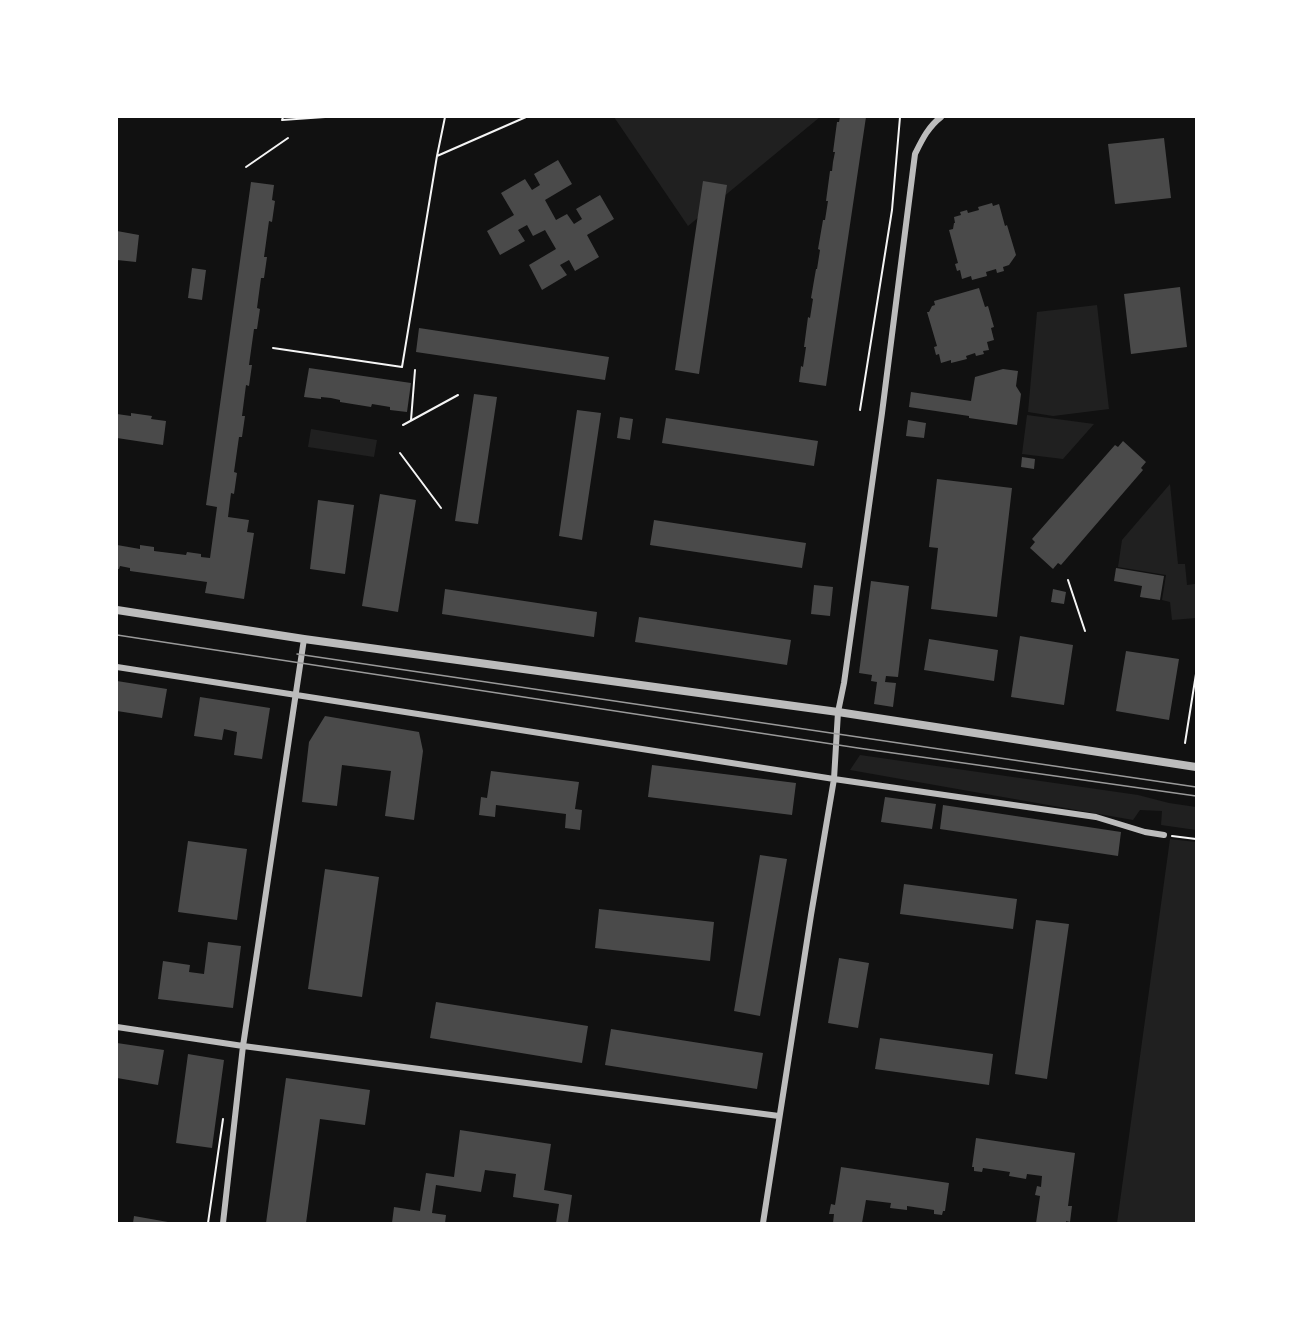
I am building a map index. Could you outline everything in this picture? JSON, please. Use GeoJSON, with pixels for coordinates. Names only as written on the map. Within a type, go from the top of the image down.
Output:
{"type":"FeatureCollection","features":[{"type":"Feature","properties":{"kind":"street"},"geometry":{"type":"LineString","coordinates":[[763,1223],[834,779],[838,712],[882,413],[915,154],[925,134],[941,117]]}},
{"type":"Feature","properties":{"kind":"street"},"geometry":{"type":"LineString","coordinates":[[117,610],[304,639],[838,712],[1196,767]]}},
{"type":"Feature","properties":{"kind":"street"},"geometry":{"type":"LineString","coordinates":[[223,1223],[243,1046],[304,639]]}},
{"type":"Feature","properties":{"kind":"street"},"geometry":{"type":"LineString","coordinates":[[117,667],[834,779],[1096,817],[1145,832],[1164,835]]}},
{"type":"Feature","properties":{"kind":"street"},"geometry":{"type":"LineString","coordinates":[[117,1027],[243,1046],[779,1116]]}},
{"type":"Feature","properties":{"kind":"path"},"geometry":{"type":"LineString","coordinates":[[283,117],[282,120],[325,117]]}},
{"type":"Feature","properties":{"kind":"path"},"geometry":{"type":"LineString","coordinates":[[273,348],[402,367],[445,117]]}},
{"type":"Feature","properties":{"kind":"path"},"geometry":{"type":"LineString","coordinates":[[437,156],[526,117]]}},
{"type":"Feature","properties":{"kind":"path"},"geometry":{"type":"LineString","coordinates":[[860,410],[892,210],[900,117]]}},
{"type":"Feature","properties":{"kind":"path"},"geometry":{"type":"LineString","coordinates":[[246,167],[288,138]]}},
{"type":"Feature","properties":{"kind":"path"},"geometry":{"type":"LineString","coordinates":[[411,420],[415,370]]}},
{"type":"Feature","properties":{"kind":"path"},"geometry":{"type":"LineString","coordinates":[[403,425],[458,395]]}},
{"type":"Feature","properties":{"kind":"path"},"geometry":{"type":"LineString","coordinates":[[400,453],[441,508]]}},
{"type":"Feature","properties":{"kind":"path"},"geometry":{"type":"LineString","coordinates":[[1068,580],[1085,631]]}},
{"type":"Feature","properties":{"kind":"path"},"geometry":{"type":"LineString","coordinates":[[1185,743],[1196,674]]}},
{"type":"Feature","properties":{"kind":"path"},"geometry":{"type":"LineString","coordinates":[[1164,835],[1196,839]]}},
{"type":"Feature","properties":{"kind":"path"},"geometry":{"type":"LineString","coordinates":[[208,1223],[224,1112]]}},
{"type":"Feature","properties":{"kind":"shaded area"},"geometry":{"type":"Polygon","coordinates":[[[614,117],[820,117],[688,226],[614,117]]]}},
{"type":"Feature","properties":{"kind":"shaded area"},"geometry":{"type":"Polygon","coordinates":[[[1097,305],[1109,409],[1053,416],[1028,412],[1037,312],[1097,305]]]}},
{"type":"Feature","properties":{"kind":"shaded area"},"geometry":{"type":"Polygon","coordinates":[[[1027,415],[1094,424],[1063,459],[1022,454],[1027,415]]]}},
{"type":"Feature","properties":{"kind":"shaded area"},"geometry":{"type":"Polygon","coordinates":[[[311,429],[377,440],[374,457],[308,447],[311,429]]]}},
{"type":"Feature","properties":{"kind":"shaded area"},"geometry":{"type":"Polygon","coordinates":[[[1170,484],[1178,564],[1185,564],[1187,585],[1195,584],[1196,618],[1172,620],[1170,602],[1162,600],[1166,575],[1118,567],[1122,540],[1170,484]]]}},
{"type":"Feature","properties":{"kind":"shaded area"},"geometry":{"type":"Polygon","coordinates":[[[860,755],[1138,795],[1196,807],[1196,830],[1161,825],[1162,811],[1140,810],[1133,820],[850,770],[860,755]]]}},
{"type":"Feature","properties":{"kind":"shaded area"},"geometry":{"type":"Polygon","coordinates":[[[1170,839],[1196,842],[1196,1223],[1117,1223],[1170,839]]]}},
{"type":"Feature","properties":{"kind":"building"},"geometry":{"type":"Polygon","coordinates":[[[840,117],[866,117],[826,386],[799,382],[820,250],[818,249],[828,201],[826,201],[835,152],[833,152],[837,122],[840,117]]]}},
{"type":"Feature","properties":{"kind":"building"},"geometry":{"type":"Polygon","coordinates":[[[1164,138],[1171,198],[1115,204],[1108,144],[1164,138]]]}},
{"type":"Feature","properties":{"kind":"building"},"geometry":{"type":"Polygon","coordinates":[[[558,160],[572,184],[545,200],[556,220],[567,214],[574,224],[582,219],[576,209],[600,195],[614,219],[587,235],[599,257],[575,271],[569,260],[560,265],[567,275],[542,290],[529,265],[556,249],[545,230],[533,236],[527,225],[518,230],[525,241],[500,255],[487,231],[514,215],[501,193],[525,179],[532,190],[540,185],[534,174],[558,160]]]}},
{"type":"Feature","properties":{"kind":"building"},"geometry":{"type":"Polygon","coordinates":[[[703,181],[727,185],[699,374],[675,370],[703,181]]]}},
{"type":"Feature","properties":{"kind":"building"},"geometry":{"type":"Polygon","coordinates":[[[251,182],[274,185],[272,200],[275,201],[272,222],[269,221],[264,257],[267,257],[264,278],[261,278],[257,308],[260,309],[257,329],[254,329],[249,365],[252,365],[249,386],[246,385],[242,416],[245,416],[242,437],[239,437],[234,472],[237,473],[234,494],[231,493],[228,517],[249,520],[247,532],[254,533],[244,599],[205,593],[207,582],[130,571],[130,568],[120,566],[117,569],[117,545],[140,549],[140,545],[154,547],[154,551],[186,555],[187,552],[210,558],[217,507],[206,505],[251,182]]]}},
{"type":"Feature","properties":{"kind":"building"},"geometry":{"type":"Polygon","coordinates":[[[992,203],[993,206],[999,204],[1016,255],[1009,265],[1003,267],[1004,271],[997,273],[996,269],[986,272],[987,276],[972,280],[971,276],[962,279],[960,270],[957,271],[955,264],[958,263],[949,230],[953,229],[954,217],[961,215],[960,212],[967,210],[968,213],[979,210],[978,207],[992,203]]]}},
{"type":"Feature","properties":{"kind":"building"},"geometry":{"type":"Polygon","coordinates":[[[117,231],[139,235],[136,262],[117,260],[117,231]]]}},
{"type":"Feature","properties":{"kind":"building"},"geometry":{"type":"Polygon","coordinates":[[[192,268],[206,270],[202,300],[188,298],[192,268]]]}},
{"type":"Feature","properties":{"kind":"building"},"geometry":{"type":"Polygon","coordinates":[[[1180,287],[1187,347],[1131,354],[1124,294],[1180,287]]]}},
{"type":"Feature","properties":{"kind":"building"},"geometry":{"type":"Polygon","coordinates":[[[979,288],[985,307],[988,306],[994,327],[991,328],[994,340],[987,342],[989,350],[983,351],[984,354],[976,356],[975,353],[966,356],[967,359],[941,363],[939,354],[936,355],[934,347],[937,346],[927,312],[935,305],[934,301],[979,288]]]}},
{"type":"Feature","properties":{"kind":"building"},"geometry":{"type":"Polygon","coordinates":[[[419,328],[609,357],[605,380],[416,352],[419,328]]]}},
{"type":"Feature","properties":{"kind":"building"},"geometry":{"type":"Polygon","coordinates":[[[309,368],[411,383],[407,412],[390,410],[390,407],[372,404],[371,407],[340,402],[340,400],[331,398],[304,397],[309,368]]]}},
{"type":"Feature","properties":{"kind":"building"},"geometry":{"type":"Polygon","coordinates":[[[1003,369],[1018,371],[1016,386],[1021,394],[1017,425],[909,407],[911,392],[971,401],[975,377],[1003,369]]]}},
{"type":"Feature","properties":{"kind":"building"},"geometry":{"type":"Polygon","coordinates":[[[474,394],[497,397],[478,524],[455,521],[474,394]]]}},
{"type":"Feature","properties":{"kind":"building"},"geometry":{"type":"Polygon","coordinates":[[[577,410],[601,413],[582,540],[559,536],[577,410]]]}},
{"type":"Feature","properties":{"kind":"building"},"geometry":{"type":"Polygon","coordinates":[[[131,413],[166,421],[163,445],[117,438],[117,414],[131,416],[131,413]]]}},
{"type":"Feature","properties":{"kind":"building"},"geometry":{"type":"Polygon","coordinates":[[[620,417],[633,419],[630,440],[617,438],[620,417]]]}},
{"type":"Feature","properties":{"kind":"building"},"geometry":{"type":"Polygon","coordinates":[[[666,418],[818,441],[814,466],[662,443],[666,418]]]}},
{"type":"Feature","properties":{"kind":"building"},"geometry":{"type":"Polygon","coordinates":[[[908,420],[926,423],[924,438],[906,436],[908,420]]]}},
{"type":"Feature","properties":{"kind":"building"},"geometry":{"type":"Polygon","coordinates":[[[1123,441],[1146,462],[1141,468],[1143,470],[1061,565],[1058,563],[1053,569],[1030,548],[1035,542],[1032,539],[1115,445],[1118,447],[1123,441]]]}},
{"type":"Feature","properties":{"kind":"building"},"geometry":{"type":"Polygon","coordinates":[[[1022,457],[1035,459],[1034,469],[1021,467],[1022,457]]]}},
{"type":"Feature","properties":{"kind":"building"},"geometry":{"type":"Polygon","coordinates":[[[937,479],[1012,488],[997,617],[931,609],[938,548],[929,547],[937,479]]]}},
{"type":"Feature","properties":{"kind":"building"},"geometry":{"type":"Polygon","coordinates":[[[380,494],[416,500],[398,612],[362,606],[380,494]]]}},
{"type":"Feature","properties":{"kind":"building"},"geometry":{"type":"Polygon","coordinates":[[[318,500],[354,505],[345,574],[310,569],[318,500]]]}},
{"type":"Feature","properties":{"kind":"building"},"geometry":{"type":"Polygon","coordinates":[[[654,520],[806,543],[802,568],[650,545],[654,520]]]}},
{"type":"Feature","properties":{"kind":"building"},"geometry":{"type":"Polygon","coordinates":[[[1116,568],[1164,576],[1160,600],[1140,597],[1142,586],[1114,581],[1116,568]]]}},
{"type":"Feature","properties":{"kind":"building"},"geometry":{"type":"Polygon","coordinates":[[[871,581],[909,586],[898,677],[886,676],[885,682],[896,683],[893,707],[874,704],[877,682],[871,681],[872,675],[859,673],[871,581]]]}},
{"type":"Feature","properties":{"kind":"building"},"geometry":{"type":"Polygon","coordinates":[[[814,585],[833,587],[830,616],[811,614],[814,585]]]}},
{"type":"Feature","properties":{"kind":"building"},"geometry":{"type":"Polygon","coordinates":[[[445,589],[597,612],[594,637],[442,614],[445,589]]]}},
{"type":"Feature","properties":{"kind":"building"},"geometry":{"type":"Polygon","coordinates":[[[1053,589],[1066,592],[1064,604],[1051,602],[1053,589]]]}},
{"type":"Feature","properties":{"kind":"building"},"geometry":{"type":"Polygon","coordinates":[[[639,617],[791,640],[787,665],[635,642],[639,617]]]}},
{"type":"Feature","properties":{"kind":"building"},"geometry":{"type":"Polygon","coordinates":[[[1020,636],[1073,645],[1064,705],[1011,697],[1020,636]]]}},
{"type":"Feature","properties":{"kind":"building"},"geometry":{"type":"Polygon","coordinates":[[[929,639],[998,650],[994,681],[924,670],[929,639]]]}},
{"type":"Feature","properties":{"kind":"building"},"geometry":{"type":"Polygon","coordinates":[[[1126,651],[1179,659],[1169,720],[1116,711],[1126,651]]]}},
{"type":"Feature","properties":{"kind":"building"},"geometry":{"type":"Polygon","coordinates":[[[117,681],[167,689],[162,718],[117,711],[117,681]]]}},
{"type":"Feature","properties":{"kind":"building"},"geometry":{"type":"Polygon","coordinates":[[[200,697],[270,708],[262,759],[234,755],[237,732],[224,729],[222,740],[194,736],[200,697]]]}},
{"type":"Feature","properties":{"kind":"building"},"geometry":{"type":"Polygon","coordinates":[[[325,716],[419,732],[423,751],[414,820],[385,816],[391,771],[342,765],[337,806],[302,802],[309,742],[325,716]]]}},
{"type":"Feature","properties":{"kind":"building"},"geometry":{"type":"Polygon","coordinates":[[[652,765],[796,783],[792,815],[648,797],[652,765]]]}},
{"type":"Feature","properties":{"kind":"building"},"geometry":{"type":"Polygon","coordinates":[[[491,771],[579,782],[575,809],[582,810],[580,830],[565,828],[566,814],[496,805],[495,817],[479,815],[481,797],[487,798],[491,771]]]}},
{"type":"Feature","properties":{"kind":"building"},"geometry":{"type":"Polygon","coordinates":[[[885,797],[936,804],[932,829],[881,822],[885,797]]]}},
{"type":"Feature","properties":{"kind":"building"},"geometry":{"type":"Polygon","coordinates":[[[943,805],[1121,832],[1118,856],[940,829],[943,805]]]}},
{"type":"Feature","properties":{"kind":"building"},"geometry":{"type":"Polygon","coordinates":[[[188,841],[247,849],[237,920],[178,912],[188,841]]]}},
{"type":"Feature","properties":{"kind":"building"},"geometry":{"type":"Polygon","coordinates":[[[760,855],[787,859],[760,1016],[734,1011],[760,855]]]}},
{"type":"Feature","properties":{"kind":"building"},"geometry":{"type":"Polygon","coordinates":[[[325,869],[379,877],[362,997],[308,989],[325,869]]]}},
{"type":"Feature","properties":{"kind":"building"},"geometry":{"type":"Polygon","coordinates":[[[904,884],[1017,899],[1013,929],[900,914],[904,884]]]}},
{"type":"Feature","properties":{"kind":"building"},"geometry":{"type":"Polygon","coordinates":[[[599,909],[714,922],[710,961],[595,948],[599,909]]]}},
{"type":"Feature","properties":{"kind":"building"},"geometry":{"type":"Polygon","coordinates":[[[1036,920],[1069,924],[1047,1079],[1015,1074],[1036,920]]]}},
{"type":"Feature","properties":{"kind":"building"},"geometry":{"type":"Polygon","coordinates":[[[208,942],[241,946],[233,1008],[158,999],[163,961],[190,965],[189,972],[204,974],[208,942]]]}},
{"type":"Feature","properties":{"kind":"building"},"geometry":{"type":"Polygon","coordinates":[[[839,958],[869,963],[858,1028],[828,1023],[839,958]]]}},
{"type":"Feature","properties":{"kind":"building"},"geometry":{"type":"Polygon","coordinates":[[[436,1002],[588,1026],[582,1063],[430,1038],[436,1002]]]}},
{"type":"Feature","properties":{"kind":"building"},"geometry":{"type":"Polygon","coordinates":[[[611,1029],[763,1053],[757,1089],[605,1065],[611,1029]]]}},
{"type":"Feature","properties":{"kind":"building"},"geometry":{"type":"Polygon","coordinates":[[[880,1038],[993,1054],[989,1085],[875,1069],[880,1038]]]}},
{"type":"Feature","properties":{"kind":"building"},"geometry":{"type":"Polygon","coordinates":[[[117,1043],[164,1050],[158,1085],[117,1078],[117,1043]]]}},
{"type":"Feature","properties":{"kind":"building"},"geometry":{"type":"Polygon","coordinates":[[[188,1054],[224,1060],[212,1148],[176,1143],[188,1054]]]}},
{"type":"Feature","properties":{"kind":"building"},"geometry":{"type":"Polygon","coordinates":[[[286,1078],[370,1090],[365,1125],[320,1119],[306,1223],[266,1223],[286,1078]]]}},
{"type":"Feature","properties":{"kind":"building"},"geometry":{"type":"Polygon","coordinates":[[[460,1130],[551,1144],[544,1190],[572,1195],[568,1223],[556,1223],[559,1204],[513,1197],[516,1174],[485,1170],[481,1192],[436,1185],[432,1213],[446,1215],[445,1223],[392,1223],[394,1207],[420,1211],[426,1173],[454,1177],[460,1130]]]}},
{"type":"Feature","properties":{"kind":"building"},"geometry":{"type":"Polygon","coordinates":[[[976,1138],[1075,1153],[1068,1206],[1072,1206],[1070,1222],[1036,1223],[1040,1196],[1035,1195],[1037,1186],[1041,1187],[1042,1176],[1027,1174],[1026,1179],[1009,1176],[1010,1172],[983,1168],[982,1172],[974,1171],[972,1167],[976,1138]]]}},
{"type":"Feature","properties":{"kind":"building"},"geometry":{"type":"Polygon","coordinates":[[[841,1167],[949,1183],[945,1211],[942,1215],[934,1214],[934,1210],[907,1206],[907,1210],[890,1208],[891,1203],[866,1200],[862,1223],[833,1223],[834,1214],[829,1214],[831,1204],[835,1205],[841,1167]]]}},
{"type":"Feature","properties":{"kind":"building"},"geometry":{"type":"Polygon","coordinates":[[[134,1216],[168,1222],[168,1223],[133,1223],[134,1216]]]}},
{"type":"Feature","properties":{"kind":"tram line"},"geometry":{"type":"LineString","coordinates":[[117,635],[858,748],[1196,796]]}},
{"type":"Feature","properties":{"kind":"tram line"},"geometry":{"type":"LineString","coordinates":[[297,654],[1196,787]]}}]}
